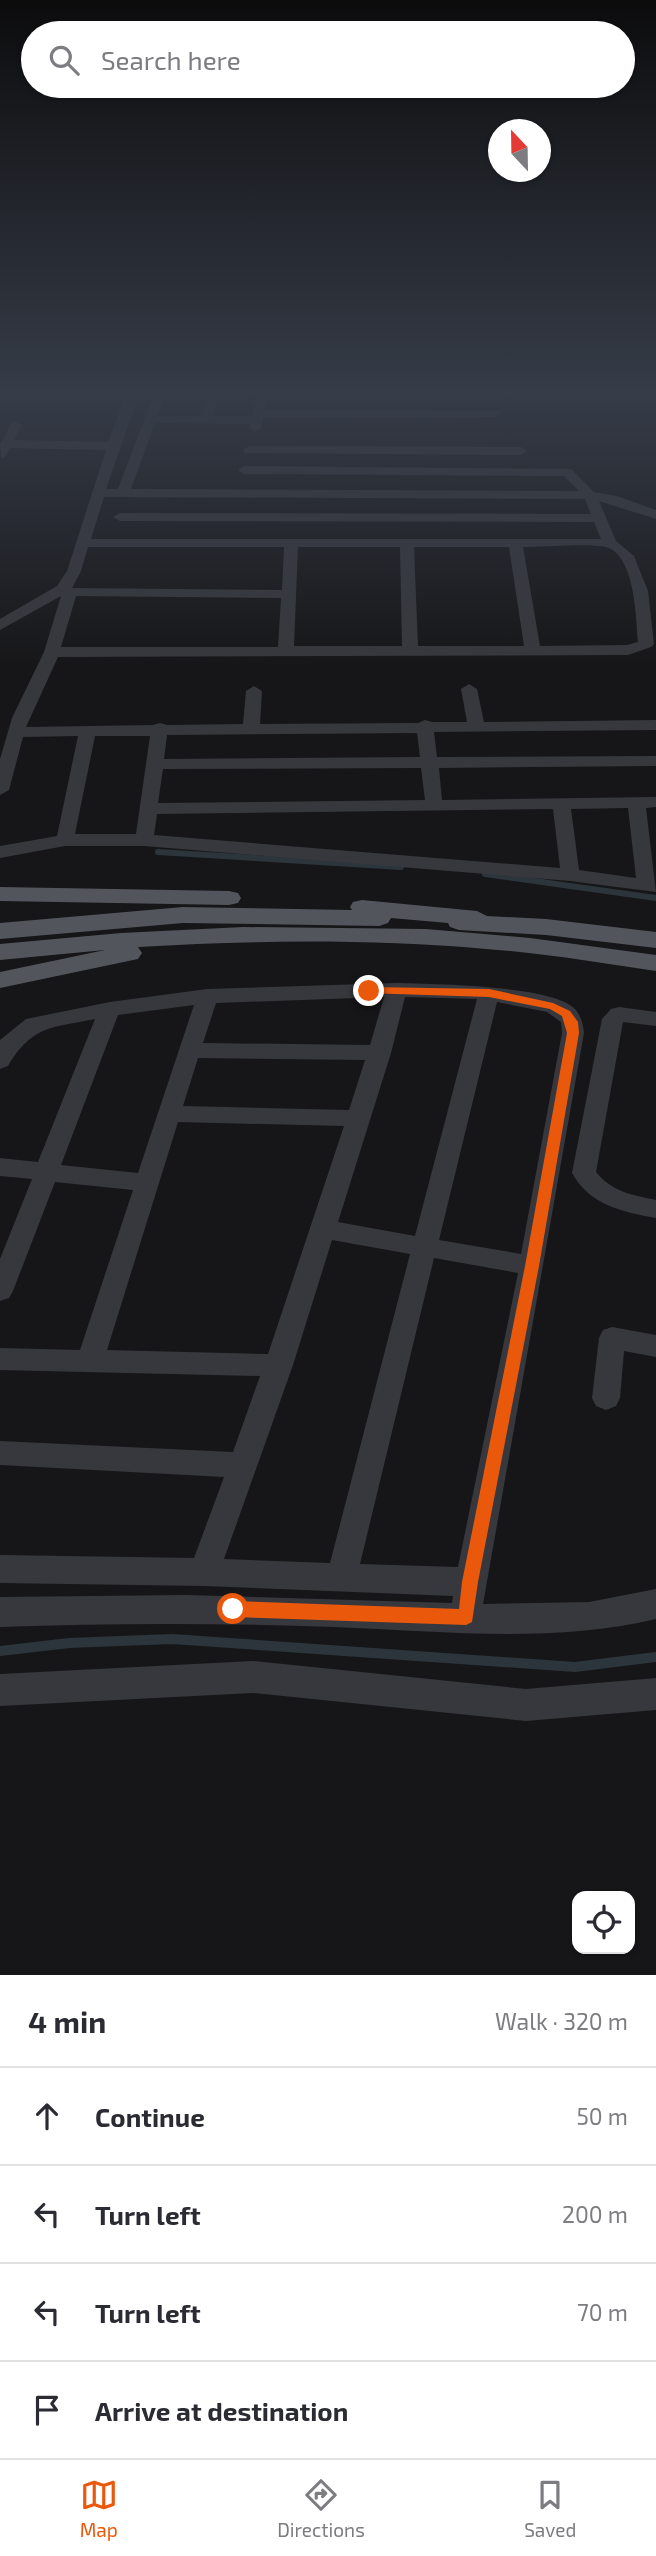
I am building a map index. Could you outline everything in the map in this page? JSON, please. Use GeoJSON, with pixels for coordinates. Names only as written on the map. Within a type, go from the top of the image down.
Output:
{"type":"FeatureCollection","features":[{"type":"Feature","properties":{"kind":"main road"},"geometry":{"type":"LineString","coordinates":[[0,894],[156,895],[321,902],[656,940]]}},
{"type":"Feature","properties":{"kind":"main road"},"geometry":{"type":"LineString","coordinates":[[0,931],[109,919],[212,914],[546,927]]}},
{"type":"Feature","properties":{"kind":"main road"},"geometry":{"type":"LineString","coordinates":[[0,980],[234,935]]}},
{"type":"Feature","properties":{"kind":"main road"},"geometry":{"type":"LineString","coordinates":[[0,952],[131,938],[234,935],[417,937],[487,941],[656,962]]}},
{"type":"Feature","properties":{"kind":"street"},"geometry":{"type":"LineString","coordinates":[[0,790],[19,725],[52,652],[67,591],[102,483]]}},
{"type":"Feature","properties":{"kind":"street"},"geometry":{"type":"LineString","coordinates":[[123,493],[127,483]]}},
{"type":"Feature","properties":{"kind":"street"},"geometry":{"type":"LineString","coordinates":[[238,494],[241,483]]}},
{"type":"Feature","properties":{"kind":"street"},"geometry":{"type":"LineString","coordinates":[[414,483],[423,517],[425,543]]}},
{"type":"Feature","properties":{"kind":"street"},"geometry":{"type":"LineString","coordinates":[[52,652],[628,650],[646,644],[641,591],[627,556],[610,543],[590,495],[578,483]]}},
{"type":"Feature","properties":{"kind":"street"},"geometry":{"type":"LineString","coordinates":[[99,493],[590,495],[656,515]]}},
{"type":"Feature","properties":{"kind":"street"},"geometry":{"type":"LineString","coordinates":[[260,543],[265,494]]}},
{"type":"Feature","properties":{"kind":"street"},"geometry":{"type":"LineString","coordinates":[[120,517],[600,518]]}},
{"type":"Feature","properties":{"kind":"street"},"geometry":{"type":"LineString","coordinates":[[83,543],[610,543]]}},
{"type":"Feature","properties":{"kind":"street"},"geometry":{"type":"LineString","coordinates":[[286,652],[291,543]]}},
{"type":"Feature","properties":{"kind":"street"},"geometry":{"type":"LineString","coordinates":[[407,543],[410,652]]}},
{"type":"Feature","properties":{"kind":"street"},"geometry":{"type":"LineString","coordinates":[[515,543],[533,651]]}},
{"type":"Feature","properties":{"kind":"street"},"geometry":{"type":"LineString","coordinates":[[0,625],[67,591],[289,594]]}},
{"type":"Feature","properties":{"kind":"street"},"geometry":{"type":"LineString","coordinates":[[469,689],[476,724]]}},
{"type":"Feature","properties":{"kind":"street"},"geometry":{"type":"LineString","coordinates":[[251,727],[254,691]]}},
{"type":"Feature","properties":{"kind":"street"},"geometry":{"type":"LineString","coordinates":[[0,715],[19,725],[88,730],[476,724],[656,725]]}},
{"type":"Feature","properties":{"kind":"street"},"geometry":{"type":"LineString","coordinates":[[425,725],[434,804]]}},
{"type":"Feature","properties":{"kind":"street"},"geometry":{"type":"LineString","coordinates":[[144,840],[160,728]]}},
{"type":"Feature","properties":{"kind":"street"},"geometry":{"type":"LineString","coordinates":[[65,840],[88,730]]}},
{"type":"Feature","properties":{"kind":"street"},"geometry":{"type":"LineString","coordinates":[[155,764],[656,761]]}},
{"type":"Feature","properties":{"kind":"street"},"geometry":{"type":"LineString","coordinates":[[0,852],[65,840],[144,840],[570,875],[651,885],[636,802]]}},
{"type":"Feature","properties":{"kind":"street"},"geometry":{"type":"LineString","coordinates":[[149,809],[656,802]]}},
{"type":"Feature","properties":{"kind":"street"},"geometry":{"type":"LineString","coordinates":[[561,803],[570,875]]}},
{"type":"Feature","properties":{"kind":"street"},"geometry":{"type":"LineString","coordinates":[[204,1572],[279,1365],[324,1229],[380,1053],[396,990]]}},
{"type":"Feature","properties":{"kind":"street"},"geometry":{"type":"LineString","coordinates":[[0,1061],[8,1045],[34,1024],[110,1009],[207,996],[396,990],[489,993],[553,1006],[566,1013],[572,1022],[573,1033],[532,1266],[470,1582],[466,1617]]}},
{"type":"Feature","properties":{"kind":"street"},"geometry":{"type":"LineString","coordinates":[[341,1577],[489,993]]}},
{"type":"Feature","properties":{"kind":"street"},"geometry":{"type":"LineString","coordinates":[[90,1361],[207,996]]}},
{"type":"Feature","properties":{"kind":"street"},"geometry":{"type":"LineString","coordinates":[[0,1291],[110,1009]]}},
{"type":"Feature","properties":{"kind":"street"},"geometry":{"type":"LineString","coordinates":[[656,1019],[619,1014],[613,1019],[584,1173],[595,1189],[624,1203],[656,1209]]}},
{"type":"Feature","properties":{"kind":"street"},"geometry":{"type":"LineString","coordinates":[[189,1050],[380,1053]]}},
{"type":"Feature","properties":{"kind":"street"},"geometry":{"type":"LineString","coordinates":[[169,1114],[358,1118]]}},
{"type":"Feature","properties":{"kind":"street"},"geometry":{"type":"LineString","coordinates":[[0,1167],[147,1183]]}},
{"type":"Feature","properties":{"kind":"street"},"geometry":{"type":"LineString","coordinates":[[324,1229],[532,1266]]}},
{"type":"Feature","properties":{"kind":"street"},"geometry":{"type":"LineString","coordinates":[[606,1398],[612,1338],[656,1346]]}},
{"type":"Feature","properties":{"kind":"street"},"geometry":{"type":"LineString","coordinates":[[0,1359],[279,1365]]}},
{"type":"Feature","properties":{"kind":"street"},"geometry":{"type":"LineString","coordinates":[[0,1453],[243,1465]]}},
{"type":"Feature","properties":{"kind":"street"},"geometry":{"type":"LineString","coordinates":[[0,1569],[204,1572],[470,1582]]}},
{"type":"Feature","properties":{"kind":"street"},"geometry":{"type":"LineString","coordinates":[[0,1612],[233,1609],[466,1617],[599,1615],[656,1604]]}},
{"type":"Feature","properties":{"kind":"street"},"geometry":{"type":"LineString","coordinates":[[0,1690],[253,1676],[526,1705],[656,1694]]}},
{"type":"Feature","properties":{"kind":"waterway"},"geometry":{"type":"LineString","coordinates":[[158,852],[401,867]]}},
{"type":"Feature","properties":{"kind":"waterway"},"geometry":{"type":"LineString","coordinates":[[485,874],[656,898]]}},
{"type":"Feature","properties":{"kind":"waterway"},"geometry":{"type":"LineString","coordinates":[[0,1651],[69,1643],[172,1639],[575,1667],[656,1657]]}},
{"type":"Feature","properties":{"kind":"route"},"geometry":{"type":"LineString","coordinates":[[233,1609],[466,1617],[470,1582],[532,1266],[573,1033],[572,1022],[566,1013],[553,1006],[489,993],[369,991]]}}]}
